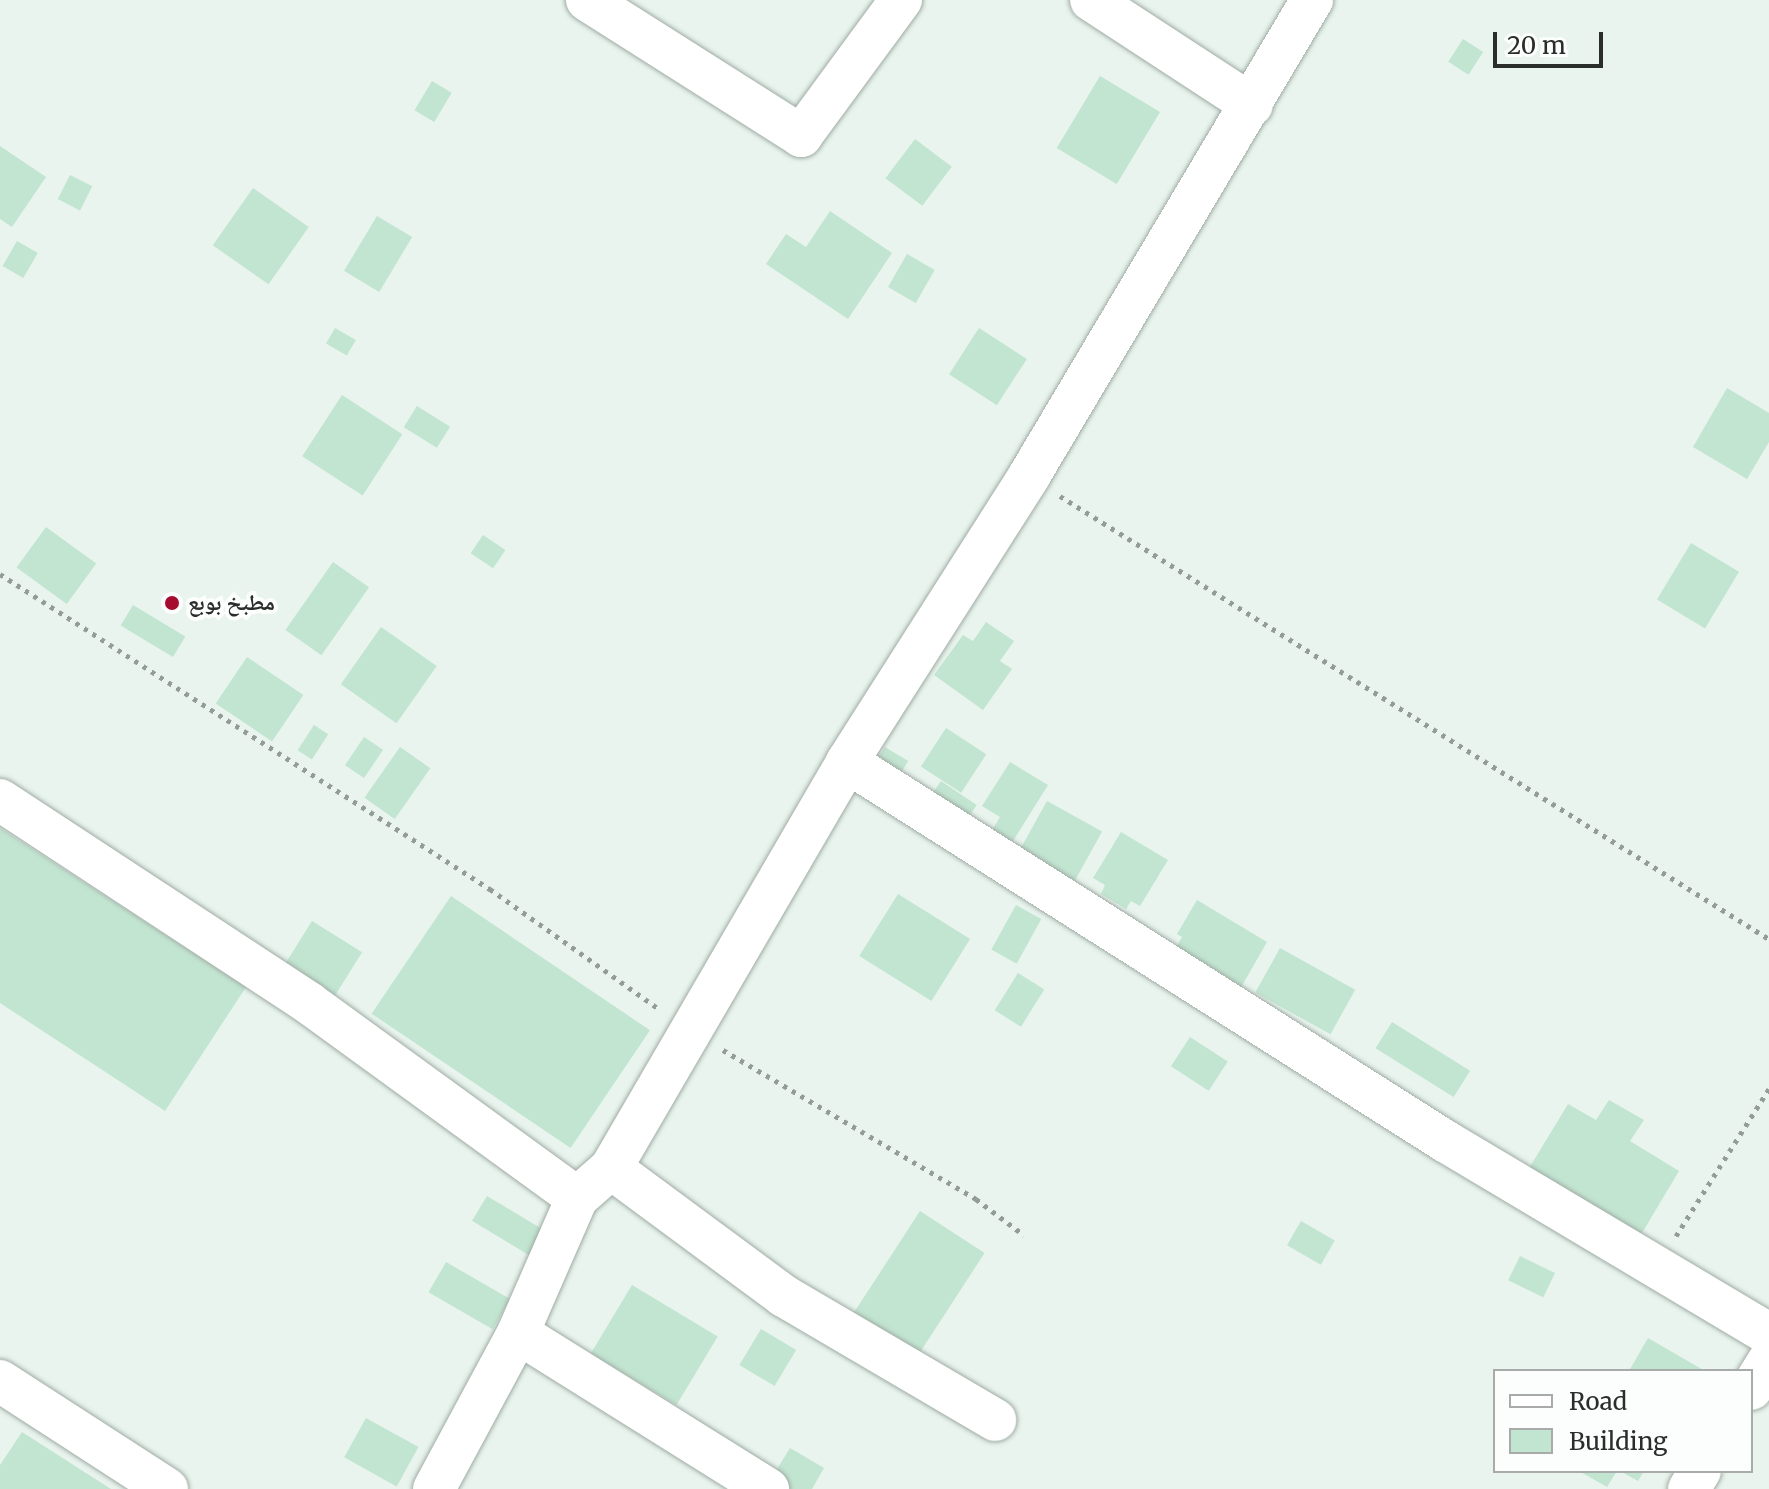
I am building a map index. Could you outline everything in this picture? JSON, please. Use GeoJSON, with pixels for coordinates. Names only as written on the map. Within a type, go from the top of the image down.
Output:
{"type":"FeatureCollection","features":[{"type":"Feature","properties":{"kind":"street"},"geometry":{"type":"LineString","coordinates":[[587,0],[801,136],[901,0]]}},
{"type":"Feature","properties":{"kind":"street"},"geometry":{"type":"LineString","coordinates":[[1091,0],[1252,105]]}},
{"type":"Feature","properties":{"kind":"street"},"geometry":{"type":"LineString","coordinates":[[434,1489],[518,1333],[577,1198],[611,1168],[847,762],[1029,476],[1312,0]]}},
{"type":"Feature","properties":{"kind":"street"},"geometry":{"type":"LineString","coordinates":[[847,762],[1445,1141],[1659,1264],[1769,1334]]}},
{"type":"Feature","properties":{"kind":"street"},"geometry":{"type":"LineString","coordinates":[[0,800],[309,1003],[577,1198]]}},
{"type":"Feature","properties":{"kind":"street"},"geometry":{"type":"LineString","coordinates":[[611,1168],[784,1296],[995,1420]]}},
{"type":"Feature","properties":{"kind":"street"},"geometry":{"type":"LineString","coordinates":[[518,1333],[768,1489]]}},
{"type":"Feature","properties":{"kind":"street"},"geometry":{"type":"LineString","coordinates":[[1753,1386],[1769,1360]]}},
{"type":"Feature","properties":{"kind":"street"},"geometry":{"type":"LineString","coordinates":[[0,1381],[167,1489]]}},
{"type":"Feature","properties":{"kind":"path"},"geometry":{"type":"LineString","coordinates":[[1029,476],[1769,939]]}},
{"type":"Feature","properties":{"kind":"path"},"geometry":{"type":"LineString","coordinates":[[0,574],[490,889],[689,1030],[976,1199],[1024,1235]]}},
{"type":"Feature","properties":{"kind":"path"},"geometry":{"type":"LineString","coordinates":[[1659,1264],[1769,1089]]}},
{"type":"Feature","properties":{"kind":"building"},"geometry":{"type":"Polygon","coordinates":[[[1463,39],[1483,52],[1468,75],[1448,62],[1463,39]]]}},
{"type":"Feature","properties":{"kind":"building"},"geometry":{"type":"Polygon","coordinates":[[[1100,76],[1160,112],[1117,184],[1057,148],[1100,76]]]}},
{"type":"Feature","properties":{"kind":"building"},"geometry":{"type":"Polygon","coordinates":[[[432,81],[452,93],[434,122],[414,110],[432,81]]]}},
{"type":"Feature","properties":{"kind":"building"},"geometry":{"type":"Polygon","coordinates":[[[915,139],[952,167],[922,206],[886,178],[915,139]]]}},
{"type":"Feature","properties":{"kind":"building"},"geometry":{"type":"Polygon","coordinates":[[[0,146],[46,177],[12,227],[0,219],[0,146]]]}},
{"type":"Feature","properties":{"kind":"building"},"geometry":{"type":"Polygon","coordinates":[[[70,175],[92,186],[80,210],[58,199],[70,175]]]}},
{"type":"Feature","properties":{"kind":"building"},"geometry":{"type":"Polygon","coordinates":[[[253,188],[309,227],[269,284],[213,245],[253,188]]]}},
{"type":"Feature","properties":{"kind":"building"},"geometry":{"type":"Polygon","coordinates":[[[830,211],[892,253],[848,319],[766,264],[786,234],[806,247],[830,211]]]}},
{"type":"Feature","properties":{"kind":"building"},"geometry":{"type":"Polygon","coordinates":[[[377,216],[412,237],[379,292],[344,271],[377,216]]]}},
{"type":"Feature","properties":{"kind":"building"},"geometry":{"type":"Polygon","coordinates":[[[17,241],[38,253],[23,278],[3,266],[17,241]]]}},
{"type":"Feature","properties":{"kind":"building"},"geometry":{"type":"Polygon","coordinates":[[[907,254],[935,270],[916,303],[888,287],[907,254]]]}},
{"type":"Feature","properties":{"kind":"building"},"geometry":{"type":"Polygon","coordinates":[[[335,328],[356,340],[347,356],[326,344],[335,328]]]}},
{"type":"Feature","properties":{"kind":"building"},"geometry":{"type":"Polygon","coordinates":[[[979,328],[1027,359],[997,405],[949,374],[979,328]]]}},
{"type":"Feature","properties":{"kind":"building"},"geometry":{"type":"Polygon","coordinates":[[[1727,388],[1769,413],[1769,442],[1747,479],[1693,447],[1727,388]]]}},
{"type":"Feature","properties":{"kind":"building"},"geometry":{"type":"Polygon","coordinates":[[[342,395],[402,434],[363,495],[302,456],[342,395]]]}},
{"type":"Feature","properties":{"kind":"building"},"geometry":{"type":"Polygon","coordinates":[[[417,406],[450,427],[437,448],[404,427],[417,406]]]}},
{"type":"Feature","properties":{"kind":"building"},"geometry":{"type":"Polygon","coordinates":[[[46,527],[96,563],[67,604],[17,567],[46,527]]]}},
{"type":"Feature","properties":{"kind":"building"},"geometry":{"type":"Polygon","coordinates":[[[483,535],[505,550],[493,568],[471,553],[483,535]]]}},
{"type":"Feature","properties":{"kind":"building"},"geometry":{"type":"Polygon","coordinates":[[[1691,543],[1739,572],[1705,628],[1657,600],[1691,543]]]}},
{"type":"Feature","properties":{"kind":"building"},"geometry":{"type":"Polygon","coordinates":[[[333,562],[369,587],[321,655],[285,630],[333,562]]]}},
{"type":"Feature","properties":{"kind":"building"},"geometry":{"type":"Polygon","coordinates":[[[133,605],[185,636],[173,657],[121,626],[133,605]]]}},
{"type":"Feature","properties":{"kind":"building"},"geometry":{"type":"Polygon","coordinates":[[[986,622],[1014,641],[1000,661],[1012,669],[983,710],[934,675],[963,635],[973,641],[986,622]]]}},
{"type":"Feature","properties":{"kind":"building"},"geometry":{"type":"Polygon","coordinates":[[[381,627],[437,666],[397,723],[341,684],[381,627]]]}},
{"type":"Feature","properties":{"kind":"building"},"geometry":{"type":"Polygon","coordinates":[[[247,657],[303,695],[272,741],[216,703],[247,657]]]}},
{"type":"Feature","properties":{"kind":"building"},"geometry":{"type":"Polygon","coordinates":[[[314,725],[328,734],[312,759],[298,750],[314,725]]]}},
{"type":"Feature","properties":{"kind":"building"},"geometry":{"type":"Polygon","coordinates":[[[946,728],[986,754],[961,793],[921,767],[946,728]]]}},
{"type":"Feature","properties":{"kind":"building"},"geometry":{"type":"Polygon","coordinates":[[[364,737],[383,750],[364,778],[345,765],[364,737]]]}},
{"type":"Feature","properties":{"kind":"building"},"geometry":{"type":"Polygon","coordinates":[[[400,747],[430,768],[395,819],[364,798],[400,747]]]}},
{"type":"Feature","properties":{"kind":"building"},"geometry":{"type":"Polygon","coordinates":[[[885,747],[908,761],[895,783],[872,769],[885,747]]]}},
{"type":"Feature","properties":{"kind":"building"},"geometry":{"type":"Polygon","coordinates":[[[1010,762],[1048,785],[1008,849],[988,837],[1000,817],[982,806],[1010,762]]]}},
{"type":"Feature","properties":{"kind":"building"},"geometry":{"type":"Polygon","coordinates":[[[941,781],[977,805],[968,817],[933,793],[941,781]]]}},
{"type":"Feature","properties":{"kind":"building"},"geometry":{"type":"Polygon","coordinates":[[[1047,801],[1102,832],[1072,887],[1016,856],[1047,801]]]}},
{"type":"Feature","properties":{"kind":"building"},"geometry":{"type":"Polygon","coordinates":[[[0,828],[246,987],[165,1111],[0,1003],[0,828]]]}},
{"type":"Feature","properties":{"kind":"building"},"geometry":{"type":"Polygon","coordinates":[[[1121,832],[1168,860],[1140,906],[1131,901],[1126,909],[1101,894],[1105,885],[1093,878],[1121,832]]]}},
{"type":"Feature","properties":{"kind":"building"},"geometry":{"type":"Polygon","coordinates":[[[898,894],[970,939],[931,1001],[859,956],[898,894]]]}},
{"type":"Feature","properties":{"kind":"building"},"geometry":{"type":"Polygon","coordinates":[[[451,896],[650,1030],[571,1148],[372,1014],[451,896]]]}},
{"type":"Feature","properties":{"kind":"building"},"geometry":{"type":"Polygon","coordinates":[[[1197,900],[1267,942],[1239,991],[1173,953],[1182,937],[1177,934],[1197,900]]]}},
{"type":"Feature","properties":{"kind":"building"},"geometry":{"type":"Polygon","coordinates":[[[1016,905],[1041,919],[1017,964],[991,950],[1016,905]]]}},
{"type":"Feature","properties":{"kind":"building"},"geometry":{"type":"Polygon","coordinates":[[[312,921],[362,952],[327,1008],[277,977],[312,921]]]}},
{"type":"Feature","properties":{"kind":"building"},"geometry":{"type":"Polygon","coordinates":[[[1280,948],[1355,990],[1330,1034],[1255,993],[1280,948]]]}},
{"type":"Feature","properties":{"kind":"building"},"geometry":{"type":"Polygon","coordinates":[[[1018,973],[1044,989],[1021,1027],[995,1010],[1018,973]]]}},
{"type":"Feature","properties":{"kind":"building"},"geometry":{"type":"Polygon","coordinates":[[[1392,1022],[1470,1071],[1454,1097],[1376,1048],[1392,1022]]]}},
{"type":"Feature","properties":{"kind":"building"},"geometry":{"type":"Polygon","coordinates":[[[1190,1037],[1228,1062],[1209,1091],[1171,1066],[1190,1037]]]}},
{"type":"Feature","properties":{"kind":"building"},"geometry":{"type":"Polygon","coordinates":[[[1609,1100],[1644,1120],[1630,1141],[1679,1171],[1639,1238],[1528,1170],[1568,1104],[1596,1120],[1609,1100]]]}},
{"type":"Feature","properties":{"kind":"building"},"geometry":{"type":"Polygon","coordinates":[[[487,1196],[547,1232],[532,1257],[472,1221],[487,1196]]]}},
{"type":"Feature","properties":{"kind":"building"},"geometry":{"type":"Polygon","coordinates":[[[920,1211],[985,1253],[913,1363],[849,1321],[920,1211]]]}},
{"type":"Feature","properties":{"kind":"building"},"geometry":{"type":"Polygon","coordinates":[[[1301,1221],[1335,1240],[1321,1265],[1287,1245],[1301,1221]]]}},
{"type":"Feature","properties":{"kind":"building"},"geometry":{"type":"Polygon","coordinates":[[[1520,1256],[1555,1273],[1543,1297],[1508,1280],[1520,1256]]]}},
{"type":"Feature","properties":{"kind":"building"},"geometry":{"type":"Polygon","coordinates":[[[446,1262],[510,1299],[493,1329],[428,1292],[446,1262]]]}},
{"type":"Feature","properties":{"kind":"building"},"geometry":{"type":"Polygon","coordinates":[[[632,1285],[718,1337],[677,1405],[591,1354],[632,1285]]]}},
{"type":"Feature","properties":{"kind":"building"},"geometry":{"type":"Polygon","coordinates":[[[761,1329],[796,1350],[775,1386],[739,1365],[761,1329]]]}},
{"type":"Feature","properties":{"kind":"building"},"geometry":{"type":"Polygon","coordinates":[[[1648,1338],[1702,1369],[1630,1369],[1648,1338]]]}},
{"type":"Feature","properties":{"kind":"building"},"geometry":{"type":"Polygon","coordinates":[[[366,1418],[418,1447],[397,1486],[344,1457],[366,1418]]]}},
{"type":"Feature","properties":{"kind":"building"},"geometry":{"type":"Polygon","coordinates":[[[22,1432],[111,1489],[0,1489],[0,1465],[22,1432]]]}},
{"type":"Feature","properties":{"kind":"building"},"geometry":{"type":"Polygon","coordinates":[[[790,1448],[824,1468],[812,1489],[787,1489],[771,1479],[790,1448]]]}},
{"type":"Feature","properties":{"kind":"building"},"geometry":{"type":"Polygon","coordinates":[[[1582,1473],[1616,1473],[1607,1487],[1582,1473]]]}},
{"type":"Feature","properties":{"kind":"building"},"geometry":{"type":"Polygon","coordinates":[[[1624,1473],[1643,1473],[1638,1481],[1624,1473]]]}},
{"type":"Feature","properties":{"kind":"place","name":"مطبخ بوبع"},"geometry":{"type":"Point","coordinates":[172,603]}}]}
